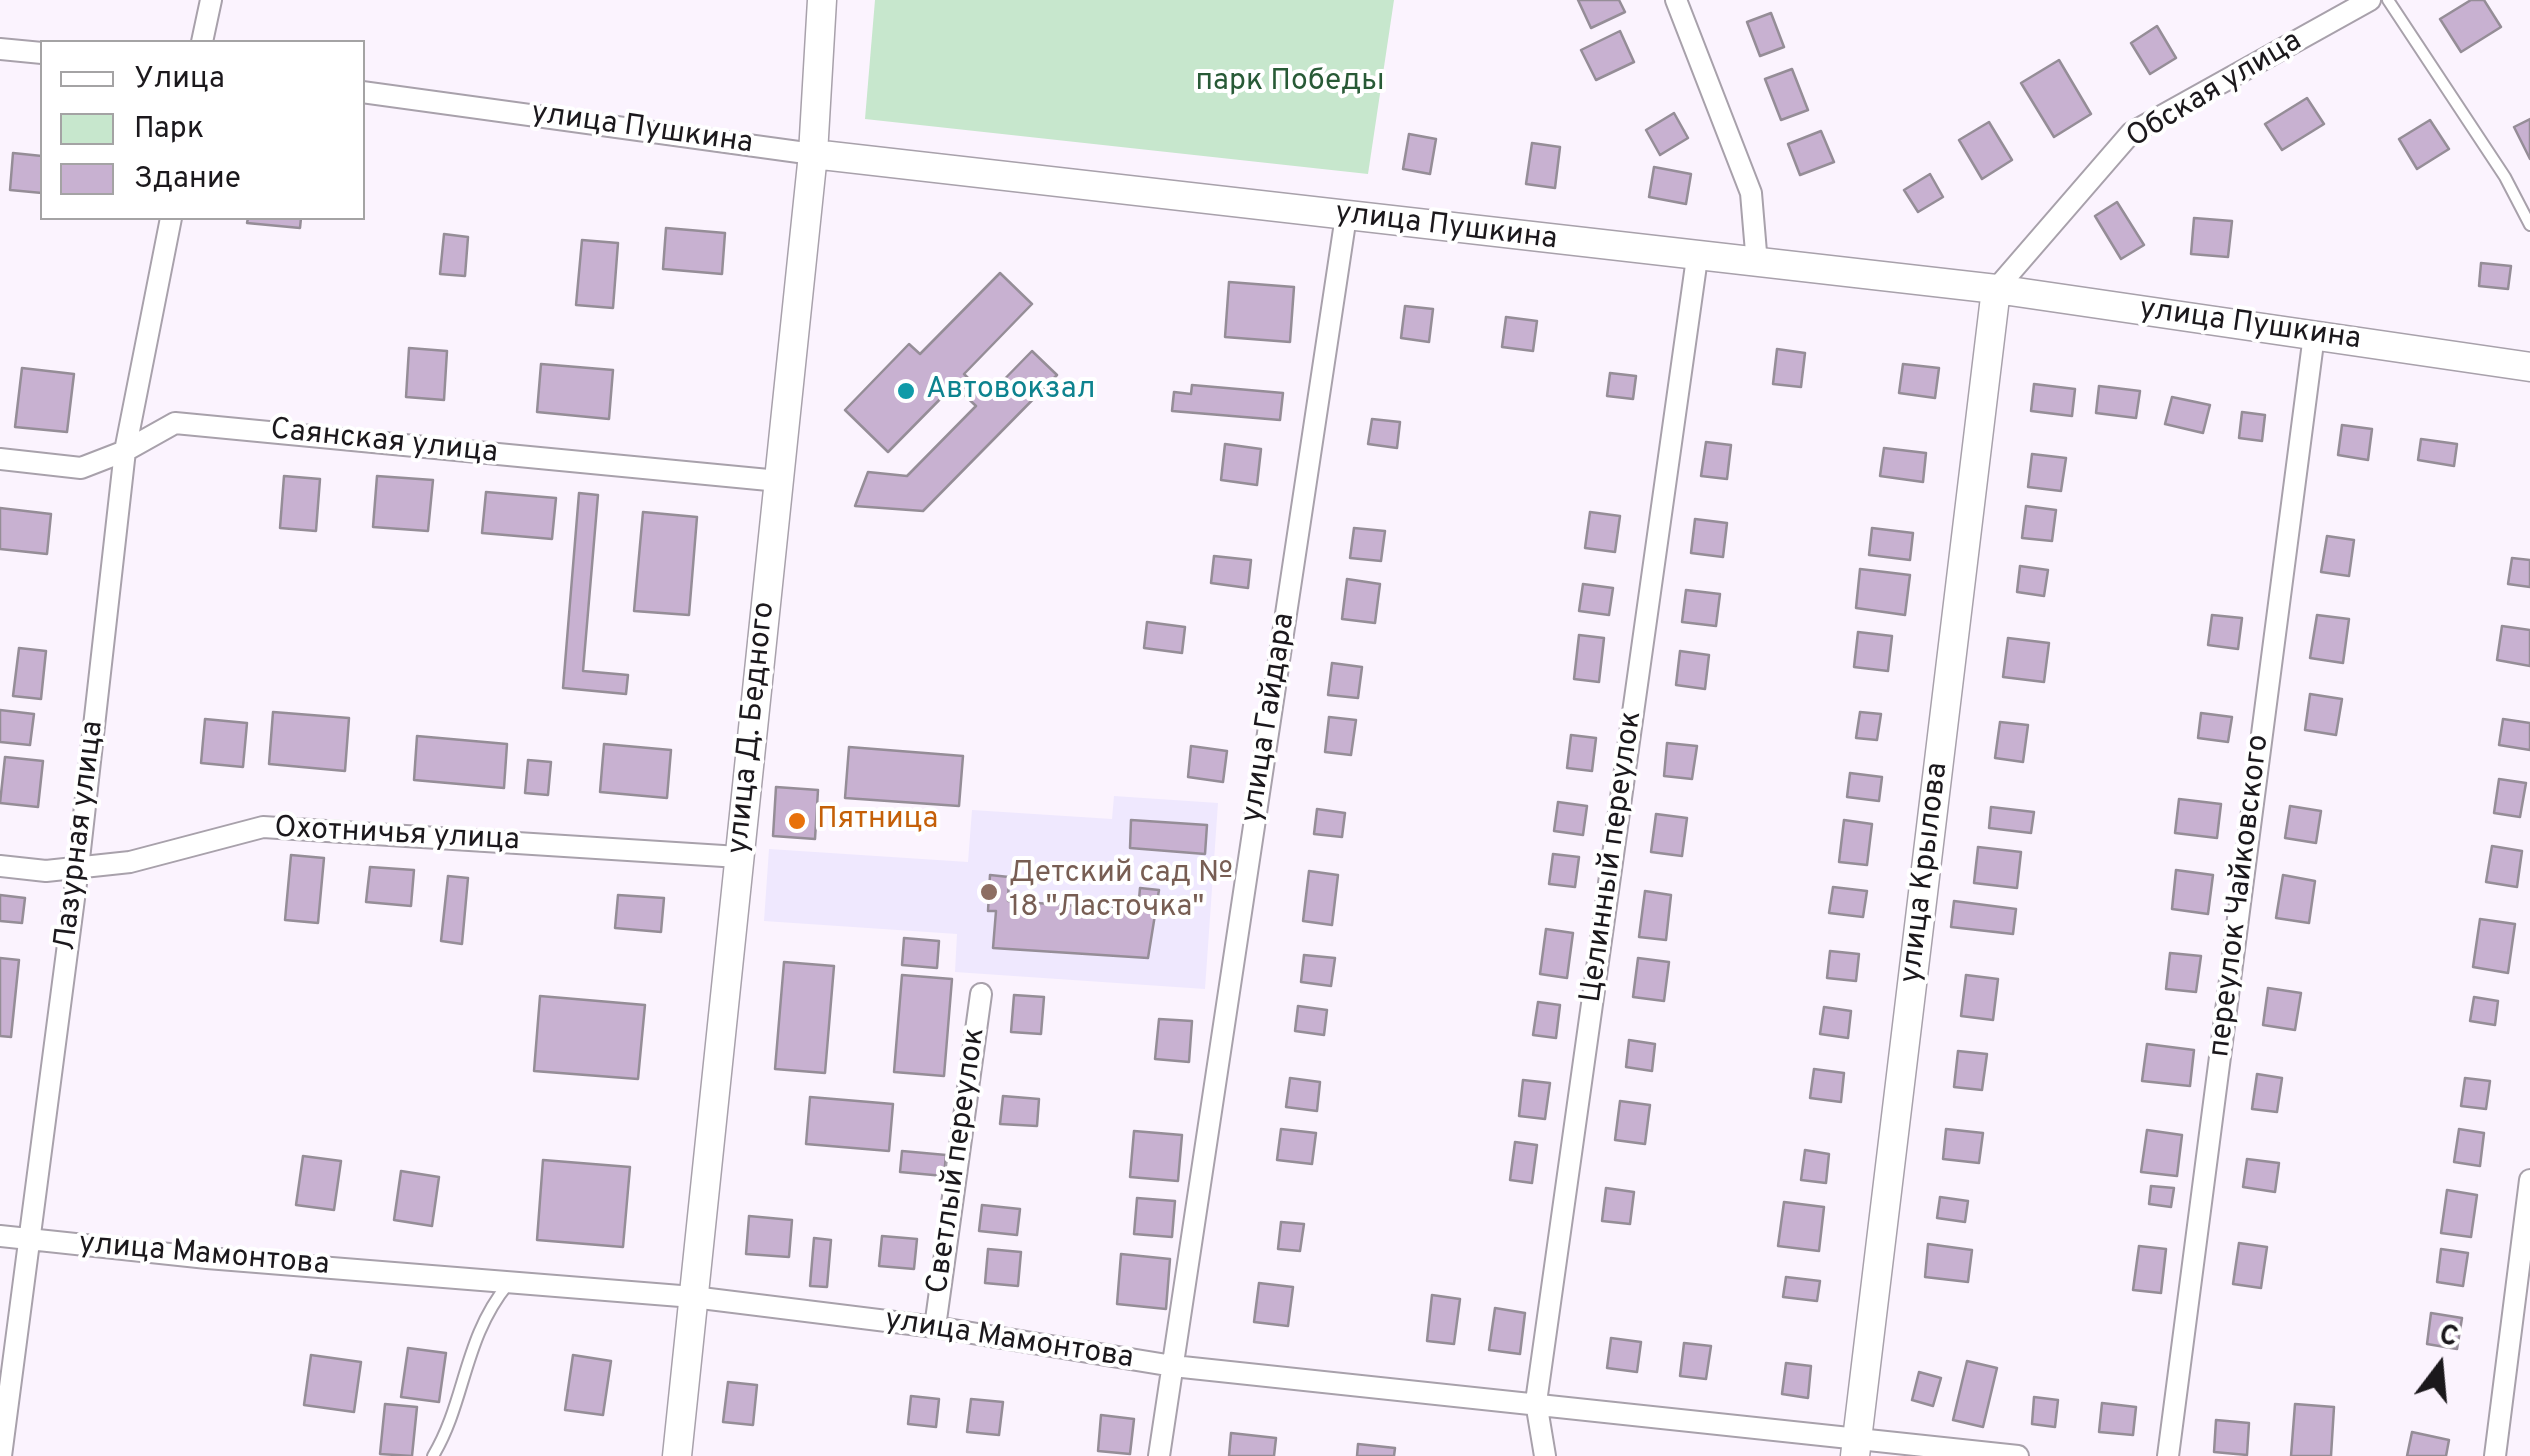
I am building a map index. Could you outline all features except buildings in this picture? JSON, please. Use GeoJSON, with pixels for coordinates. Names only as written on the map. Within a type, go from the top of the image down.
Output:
{"type":"FeatureCollection","features":[{"type":"Feature","properties":{"kind":"street"},"geometry":{"type":"LineString","coordinates":[[202,40],[210,0]]}},
{"type":"Feature","properties":{"kind":"street","name":"улица Д. Бедного"},"geometry":{"type":"LineString","coordinates":[[677,1456],[814,154],[822,0]]}},
{"type":"Feature","properties":{"kind":"street"},"geometry":{"type":"LineString","coordinates":[[1676,0],[1751,193],[1757,264]]}},
{"type":"Feature","properties":{"kind":"street","name":"Обская улица"},"geometry":{"type":"LineString","coordinates":[[1996,289],[2132,134],[2370,0]]}},
{"type":"Feature","properties":{"kind":"street"},"geometry":{"type":"LineString","coordinates":[[0,49],[40,54]]}},
{"type":"Feature","properties":{"kind":"street","name":"улица Пушкина"},"geometry":{"type":"LineString","coordinates":[[365,92],[814,154],[1697,258],[1996,289],[2530,366]]}},
{"type":"Feature","properties":{"kind":"street","name":"улица Гайдара"},"geometry":{"type":"LineString","coordinates":[[1159,1456],[1346,216]]}},
{"type":"Feature","properties":{"kind":"street","name":"Лазурная улица"},"geometry":{"type":"LineString","coordinates":[[1,1456],[78,868],[125,451],[171,220]]}},
{"type":"Feature","properties":{"kind":"street","name":"Целинный переулок"},"geometry":{"type":"LineString","coordinates":[[1545,1456],[1536,1402],[1697,258]]}},
{"type":"Feature","properties":{"kind":"street","name":"улица Крылова"},"geometry":{"type":"LineString","coordinates":[[1856,1447],[1996,289]]}},
{"type":"Feature","properties":{"kind":"street","name":"переулок Чайковского"},"geometry":{"type":"LineString","coordinates":[[2168,1456],[2314,335]]}},
{"type":"Feature","properties":{"kind":"street","name":"Саянская улица"},"geometry":{"type":"LineString","coordinates":[[0,459],[81,468],[125,451],[175,423],[779,482]]}},
{"type":"Feature","properties":{"kind":"street","name":"Охотничья улица"},"geometry":{"type":"LineString","coordinates":[[0,866],[46,871],[130,862],[262,827],[739,857]]}},
{"type":"Feature","properties":{"kind":"street","name":"Светлый переулок"},"geometry":{"type":"LineString","coordinates":[[935,1328],[981,994]]}},
{"type":"Feature","properties":{"kind":"street"},"geometry":{"type":"LineString","coordinates":[[2494,1456],[2530,1180]]}},
{"type":"Feature","properties":{"kind":"street","name":"улица Мамонтова"},"geometry":{"type":"LineString","coordinates":[[0,1236],[692,1297],[935,1328],[1173,1366],[1536,1402],[1856,1447],[2018,1456]]}},
{"type":"Feature","properties":{"kind":"lane"},"geometry":{"type":"LineString","coordinates":[[2388,0],[2505,177],[2530,225]]}},
{"type":"Feature","properties":{"kind":"lane"},"geometry":{"type":"LineString","coordinates":[[433,1456],[474,1338],[491,1305],[510,1282]]}},
{"type":"Feature","properties":{"kind":"shaded area","name":"Детский сад № 18 \"Ласточка\""},"geometry":{"type":"Polygon","coordinates":[[[1114,796],[1218,803],[1205,989],[955,972],[957,934],[764,921],[769,849],[968,862],[972,810],[1112,819],[1114,796]]]}},
{"type":"Feature","properties":{"kind":"green space","name":"парк Победы"},"geometry":{"type":"Polygon","coordinates":[[[875,0],[1394,0],[1368,174],[865,119],[875,0]]]}},
{"type":"Feature","properties":{"kind":"place","name":"Автовокзал"},"geometry":{"type":"Point","coordinates":[906,391]}},
{"type":"Feature","properties":{"kind":"place","name":"Пятница"},"geometry":{"type":"Point","coordinates":[797,821]}},
{"type":"Feature","properties":{"kind":"place","name":"Детский сад № 18 \"Ласточка\""},"geometry":{"type":"Point","coordinates":[989,892]}}]}
